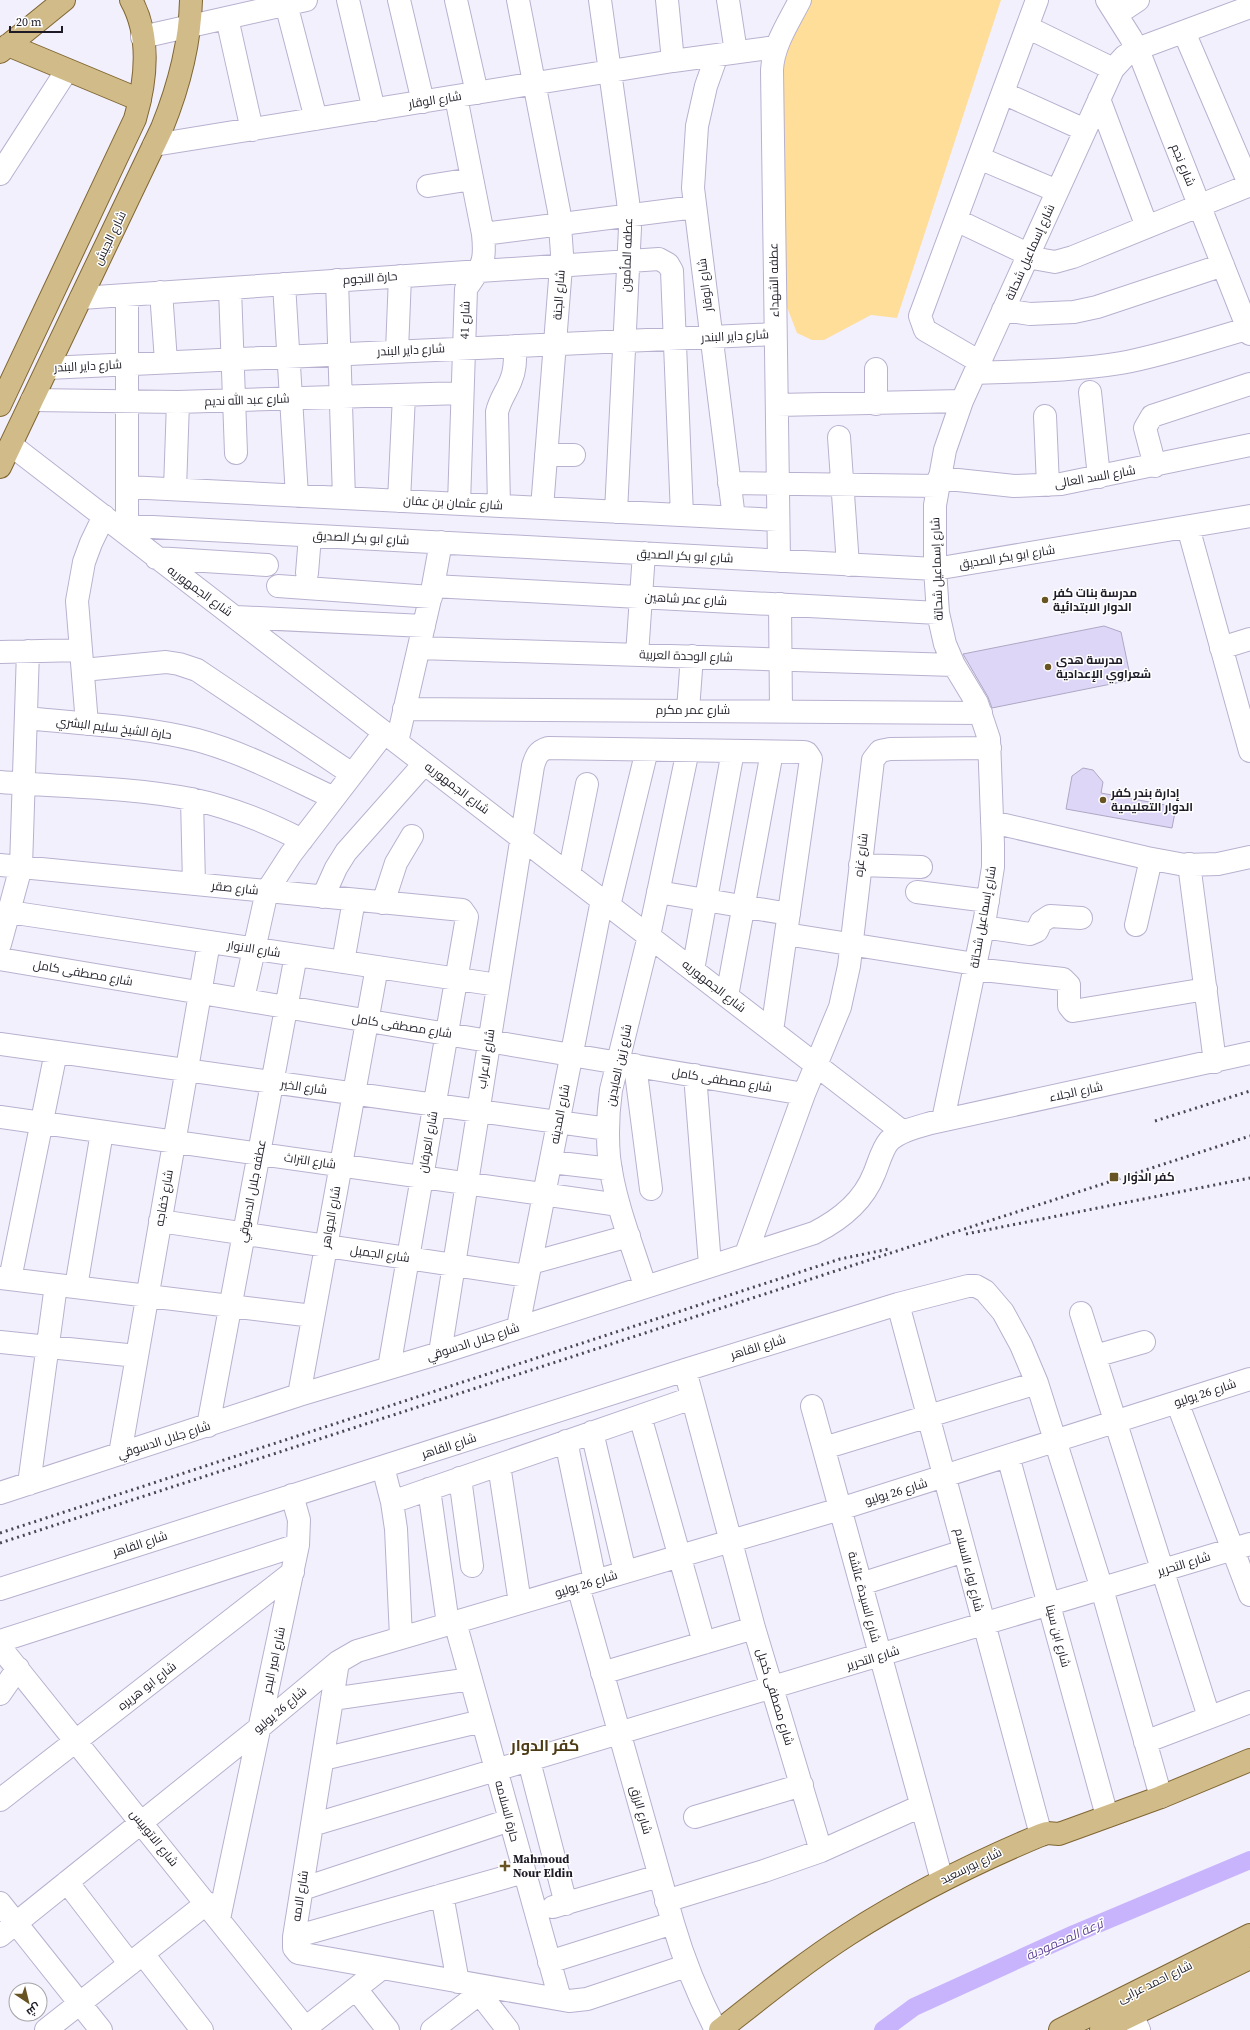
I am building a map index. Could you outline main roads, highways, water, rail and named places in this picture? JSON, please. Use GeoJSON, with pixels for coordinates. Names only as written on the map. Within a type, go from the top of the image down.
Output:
{"type":"FeatureCollection","features":[{"type":"Feature","properties":{"kind":"main road"},"geometry":{"type":"LineString","coordinates":[[4,49],[64,0]]}},
{"type":"Feature","properties":{"kind":"main road"},"geometry":{"type":"LineString","coordinates":[[0,405],[135,119],[140,100],[145,62],[140,24],[131,0]]}},
{"type":"Feature","properties":{"kind":"main road","name":"شارع الجيش"},"geometry":{"type":"LineString","coordinates":[[0,467],[154,145],[173,101],[180,80],[189,26],[191,0]]}},
{"type":"Feature","properties":{"kind":"main road"},"geometry":{"type":"LineString","coordinates":[[4,49],[67,70],[140,100]]}},
{"type":"Feature","properties":{"kind":"main road","name":"شارع بورسعيد"},"geometry":{"type":"LineString","coordinates":[[720,2030],[803,1966],[848,1935],[942,1880],[1046,1833],[1059,1834],[1161,1797],[1250,1760]]}},
{"type":"Feature","properties":{"kind":"main road","name":"شارع احمد عرابى"},"geometry":{"type":"LineString","coordinates":[[1067,2028],[1250,1936]]}},
{"type":"Feature","properties":{"kind":"main road","name":"شارع احمد عرابى"},"geometry":{"type":"LineString","coordinates":[[1101,2030],[1135,2022],[1250,1958]]}},
{"type":"Feature","properties":{"kind":"waterway","name":"ترعة المحمودية"},"geometry":{"type":"LineString","coordinates":[[883,2030],[914,2007],[1074,1934],[1250,1860]]}},
{"type":"Feature","properties":{"kind":"railway"},"geometry":{"type":"LineString","coordinates":[[1155,1121],[1250,1091]]}},
{"type":"Feature","properties":{"kind":"railway"},"geometry":{"type":"LineString","coordinates":[[0,1543],[1250,1136]]}},
{"type":"Feature","properties":{"kind":"railway"},"geometry":{"type":"LineString","coordinates":[[966,1234],[1250,1178]]}},
{"type":"Feature","properties":{"kind":"railway"},"geometry":{"type":"LineString","coordinates":[[0,1533],[840,1259],[889,1249]]}},
{"type":"Feature","properties":{"kind":"place","name":"مدرسة بنات كفر الدوار الابتدائية"},"geometry":{"type":"Point","coordinates":[1045,600]}},
{"type":"Feature","properties":{"kind":"place","name":"مدرسة هدى شعراوي الإعدادية"},"geometry":{"type":"Point","coordinates":[1048,667]}},
{"type":"Feature","properties":{"kind":"place","name":"إدارة بندر كفر الدوار التعليمية"},"geometry":{"type":"Point","coordinates":[1103,800]}},
{"type":"Feature","properties":{"kind":"place","name":"كفر الدوار"},"geometry":{"type":"Point","coordinates":[1114,1177]}},
{"type":"Feature","properties":{"kind":"place","name":"Mahmoud Nour Eldin"},"geometry":{"type":"Point","coordinates":[505,1866]}},
{"type":"Feature","properties":{"kind":"district","name":"كفر الدوار"},"geometry":{"type":"Point","coordinates":[545,1745]}}]}
